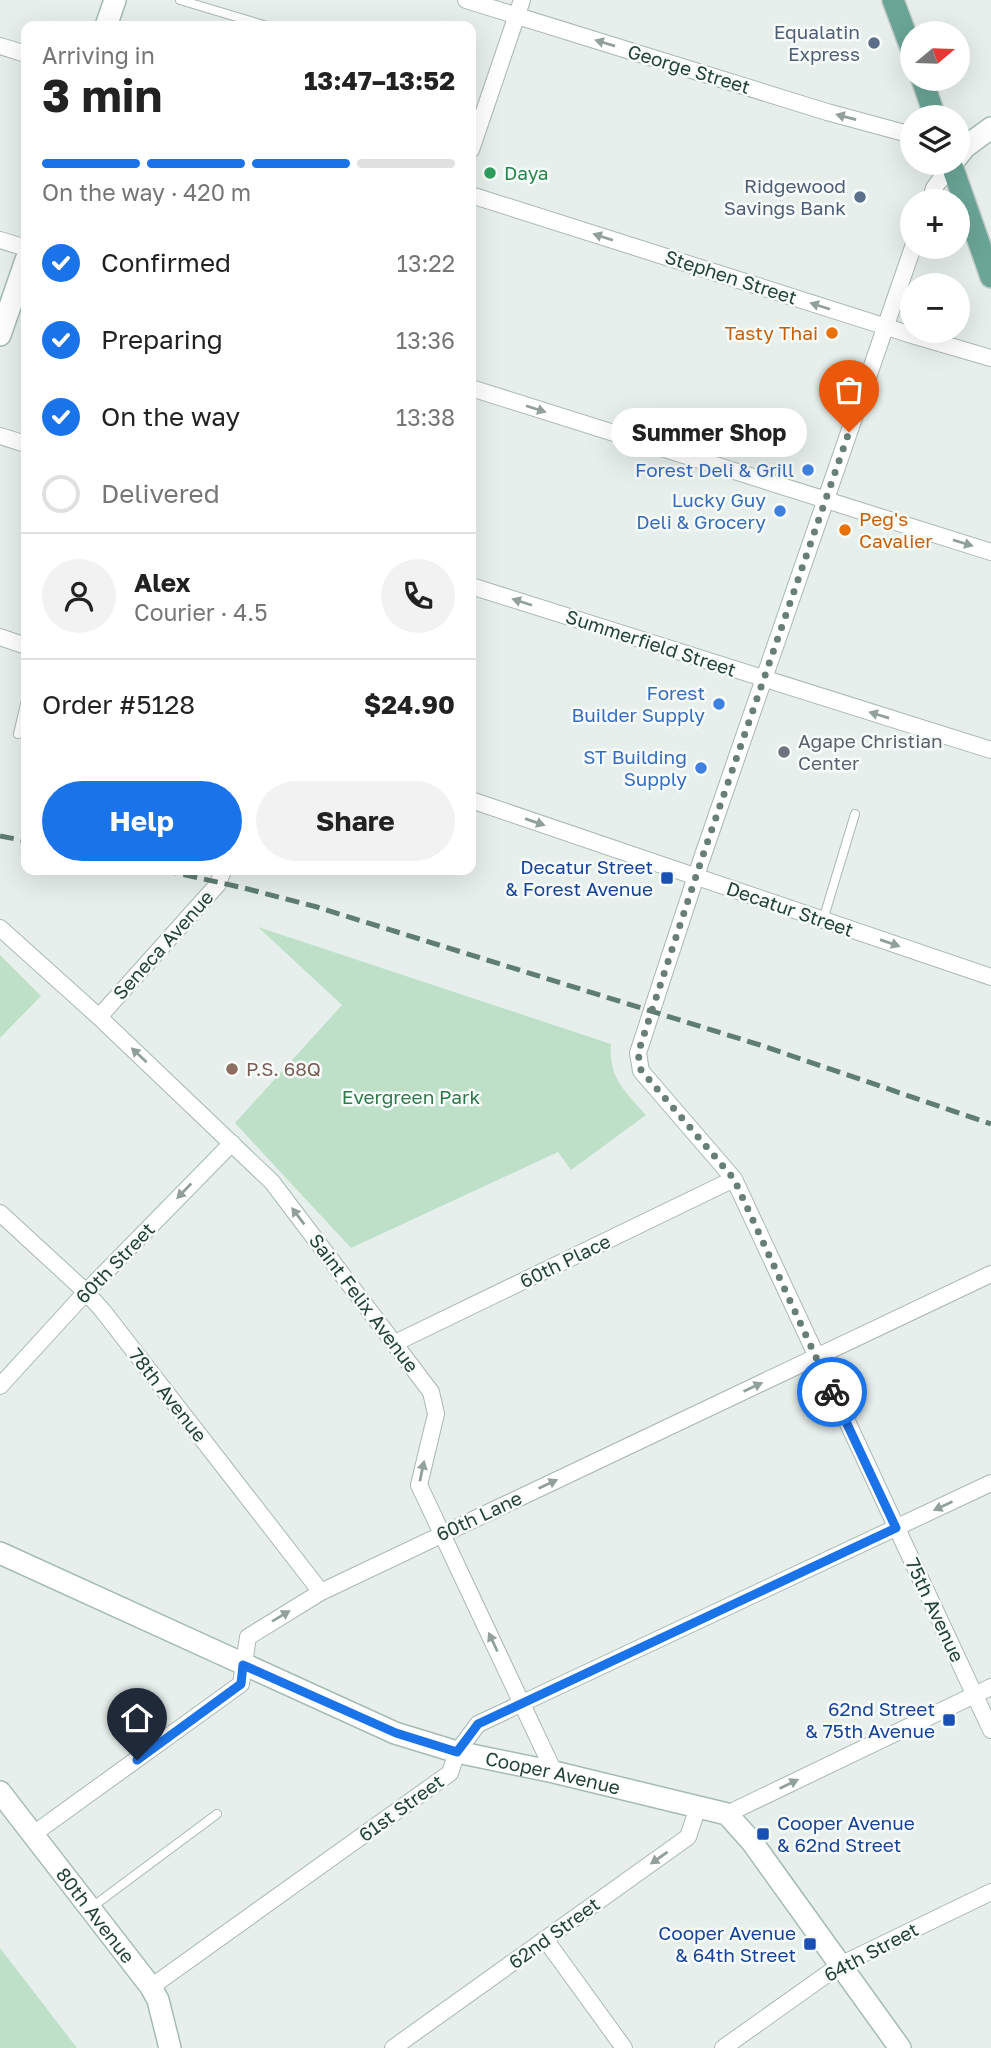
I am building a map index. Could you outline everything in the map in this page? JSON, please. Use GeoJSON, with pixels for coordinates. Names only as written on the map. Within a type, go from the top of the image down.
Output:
{"type":"FeatureCollection","features":[{"type":"Feature","properties":{"kind":"main road"},"geometry":{"type":"LineString","coordinates":[[108,21],[115,0]]}},
{"type":"Feature","properties":{"kind":"main road"},"geometry":{"type":"LineString","coordinates":[[893,0],[901,21]]}},
{"type":"Feature","properties":{"kind":"main road"},"geometry":{"type":"LineString","coordinates":[[970,144],[991,128]]}},
{"type":"Feature","properties":{"kind":"main road"},"geometry":{"type":"LineString","coordinates":[[957,175],[991,277]]}},
{"type":"Feature","properties":{"kind":"main road"},"geometry":{"type":"LineString","coordinates":[[1,327],[21,273]]}},
{"type":"Feature","properties":{"kind":"main road","name":"Cooper Avenue"},"geometry":{"type":"LineString","coordinates":[[0,1553],[396,1733],[457,1752],[554,1772],[727,1814]]}},
{"type":"Feature","properties":{"kind":"main road","name":"80th Avenue"},"geometry":{"type":"LineString","coordinates":[[0,1793],[151,1987],[158,2000],[170,2048]]}},
{"type":"Feature","properties":{"kind":"main road"},"geometry":{"type":"LineString","coordinates":[[727,1814],[752,1842],[900,2048]]}},
{"type":"Feature","properties":{"kind":"street","name":"George Street"},"geometry":{"type":"LineString","coordinates":[[466,0],[827,112],[900,132]]}},
{"type":"Feature","properties":{"kind":"street"},"geometry":{"type":"LineString","coordinates":[[476,135],[522,0]]}},
{"type":"Feature","properties":{"kind":"street"},"geometry":{"type":"LineString","coordinates":[[0,46],[21,52]]}},
{"type":"Feature","properties":{"kind":"street","name":"Stephen Street"},"geometry":{"type":"LineString","coordinates":[[476,197],[991,358]]}},
{"type":"Feature","properties":{"kind":"street"},"geometry":{"type":"LineString","coordinates":[[0,240],[21,246]]}},
{"type":"Feature","properties":{"kind":"street"},"geometry":{"type":"LineString","coordinates":[[696,877],[909,259]]}},
{"type":"Feature","properties":{"kind":"street"},"geometry":{"type":"LineString","coordinates":[[476,390],[991,552]]}},
{"type":"Feature","properties":{"kind":"street"},"geometry":{"type":"LineString","coordinates":[[0,436],[21,442]]}},
{"type":"Feature","properties":{"kind":"street","name":"Summerfield Street"},"geometry":{"type":"LineString","coordinates":[[476,588],[991,750]]}},
{"type":"Feature","properties":{"kind":"street"},"geometry":{"type":"LineString","coordinates":[[0,637],[21,644]]}},
{"type":"Feature","properties":{"kind":"street","name":"Decatur Street"},"geometry":{"type":"LineString","coordinates":[[476,802],[991,977]]}},
{"type":"Feature","properties":{"kind":"street","name":"Seneca Avenue"},"geometry":{"type":"LineString","coordinates":[[99,1017],[218,884],[221,875]]}},
{"type":"Feature","properties":{"kind":"street","name":"75th Avenue"},"geometry":{"type":"LineString","coordinates":[[696,877],[638,1053],[641,1070],[734,1179],[991,1730]]}},
{"type":"Feature","properties":{"kind":"street","name":"Saint Felix Avenue"},"geometry":{"type":"LineString","coordinates":[[0,928],[99,1017],[272,1182],[431,1392],[436,1414],[419,1485],[554,1772]]}},
{"type":"Feature","properties":{"kind":"street","name":"60th Street"},"geometry":{"type":"LineString","coordinates":[[0,1386],[86,1292],[232,1143]]}},
{"type":"Feature","properties":{"kind":"street","name":"60th Place"},"geometry":{"type":"LineString","coordinates":[[395,1343],[734,1179]]}},
{"type":"Feature","properties":{"kind":"street","name":"78th Avenue"},"geometry":{"type":"LineString","coordinates":[[0,1213],[86,1292],[321,1592]]}},
{"type":"Feature","properties":{"kind":"street","name":"60th Lane"},"geometry":{"type":"LineString","coordinates":[[32,1835],[241,1684],[248,1637],[321,1592],[991,1274]]}},
{"type":"Feature","properties":{"kind":"street","name":"61st Street"},"geometry":{"type":"LineString","coordinates":[[151,1987],[450,1773],[457,1752],[478,1724],[991,1483]]}},
{"type":"Feature","properties":{"kind":"street"},"geometry":{"type":"LineString","coordinates":[[727,1814],[991,1687]]}},
{"type":"Feature","properties":{"kind":"street","name":"62nd Street"},"geometry":{"type":"LineString","coordinates":[[393,2048],[688,1837],[698,1807]]}},
{"type":"Feature","properties":{"kind":"street","name":"64th Street"},"geometry":{"type":"LineString","coordinates":[[723,2048],[841,1965],[991,1892]]}},
{"type":"Feature","properties":{"kind":"street"},"geometry":{"type":"LineString","coordinates":[[545,1939],[624,2048]]}},
{"type":"Feature","properties":{"kind":"lane"},"geometry":{"type":"LineString","coordinates":[[180,0],[250,21]]}},
{"type":"Feature","properties":{"kind":"lane"},"geometry":{"type":"LineString","coordinates":[[18,734],[21,721]]}},
{"type":"Feature","properties":{"kind":"lane"},"geometry":{"type":"LineString","coordinates":[[823,920],[855,814]]}},
{"type":"Feature","properties":{"kind":"lane"},"geometry":{"type":"LineString","coordinates":[[90,1909],[218,1814]]}},
{"type":"Feature","properties":{"kind":"green space","name":"Evergreen Park"},"geometry":{"type":"Polygon","coordinates":[[[258,927],[611,1044],[615,1075],[646,1115],[571,1170],[558,1152],[351,1248],[235,1123],[342,1005],[258,927]]]}},
{"type":"Feature","properties":{"kind":"green space"},"geometry":{"type":"Polygon","coordinates":[[[0,955],[41,996],[0,1038],[0,955]]]}},
{"type":"Feature","properties":{"kind":"green space"},"geometry":{"type":"Polygon","coordinates":[[[0,1948],[77,2048],[0,2048],[0,1948]]]}},
{"type":"Feature","properties":{"kind":"railway"},"geometry":{"type":"LineString","coordinates":[[0,836],[21,840]]}},
{"type":"Feature","properties":{"kind":"railway"},"geometry":{"type":"LineString","coordinates":[[186,875],[317,907],[760,1045],[991,1124]]}},
{"type":"Feature","properties":{"kind":"way so far"},"geometry":{"type":"LineString","coordinates":[[832,1392],[734,1179],[641,1070],[638,1053],[702,858],[849,432]]}},
{"type":"Feature","properties":{"kind":"place","name":"Equalatin Express"},"geometry":{"type":"Point","coordinates":[874,43]}},
{"type":"Feature","properties":{"kind":"place","name":"Daya"},"geometry":{"type":"Point","coordinates":[490,173]}},
{"type":"Feature","properties":{"kind":"place","name":"Ridgewood Savings Bank"},"geometry":{"type":"Point","coordinates":[860,197]}},
{"type":"Feature","properties":{"kind":"place","name":"Tasty Thai"},"geometry":{"type":"Point","coordinates":[832,333]}},
{"type":"Feature","properties":{"kind":"place","name":"Summer Shop"},"geometry":{"type":"Point","coordinates":[849,432]}},
{"type":"Feature","properties":{"kind":"place","name":"Forest Deli & Grill"},"geometry":{"type":"Point","coordinates":[808,470]}},
{"type":"Feature","properties":{"kind":"place","name":"Lucky Guy Deli & Grocery"},"geometry":{"type":"Point","coordinates":[780,511]}},
{"type":"Feature","properties":{"kind":"place","name":"Peg's Cavalier"},"geometry":{"type":"Point","coordinates":[845,530]}},
{"type":"Feature","properties":{"kind":"place","name":"Forest Builder Supply"},"geometry":{"type":"Point","coordinates":[719,704]}},
{"type":"Feature","properties":{"kind":"place","name":"Agape Christian Center"},"geometry":{"type":"Point","coordinates":[784,752]}},
{"type":"Feature","properties":{"kind":"place","name":"ST Building Supply"},"geometry":{"type":"Point","coordinates":[701,768]}},
{"type":"Feature","properties":{"kind":"place","name":"Decatur Street & Forest Avenue"},"geometry":{"type":"Point","coordinates":[667,878]}},
{"type":"Feature","properties":{"kind":"place","name":"P.S. 68Q"},"geometry":{"type":"Point","coordinates":[232,1069]}},
{"type":"Feature","properties":{"kind":"place","name":"62nd Street & 75th Avenue"},"geometry":{"type":"Point","coordinates":[949,1720]}},
{"type":"Feature","properties":{"kind":"place","name":"Cooper Avenue & 62nd Street"},"geometry":{"type":"Point","coordinates":[763,1834]}},
{"type":"Feature","properties":{"kind":"place","name":"Cooper Avenue & 64th Street"},"geometry":{"type":"Point","coordinates":[810,1944]}},
{"type":"Feature","properties":{"kind":"route"},"geometry":{"type":"LineString","coordinates":[[137,1760],[241,1684],[243,1665],[396,1733],[457,1752],[478,1724],[896,1528],[832,1392]]}}]}
